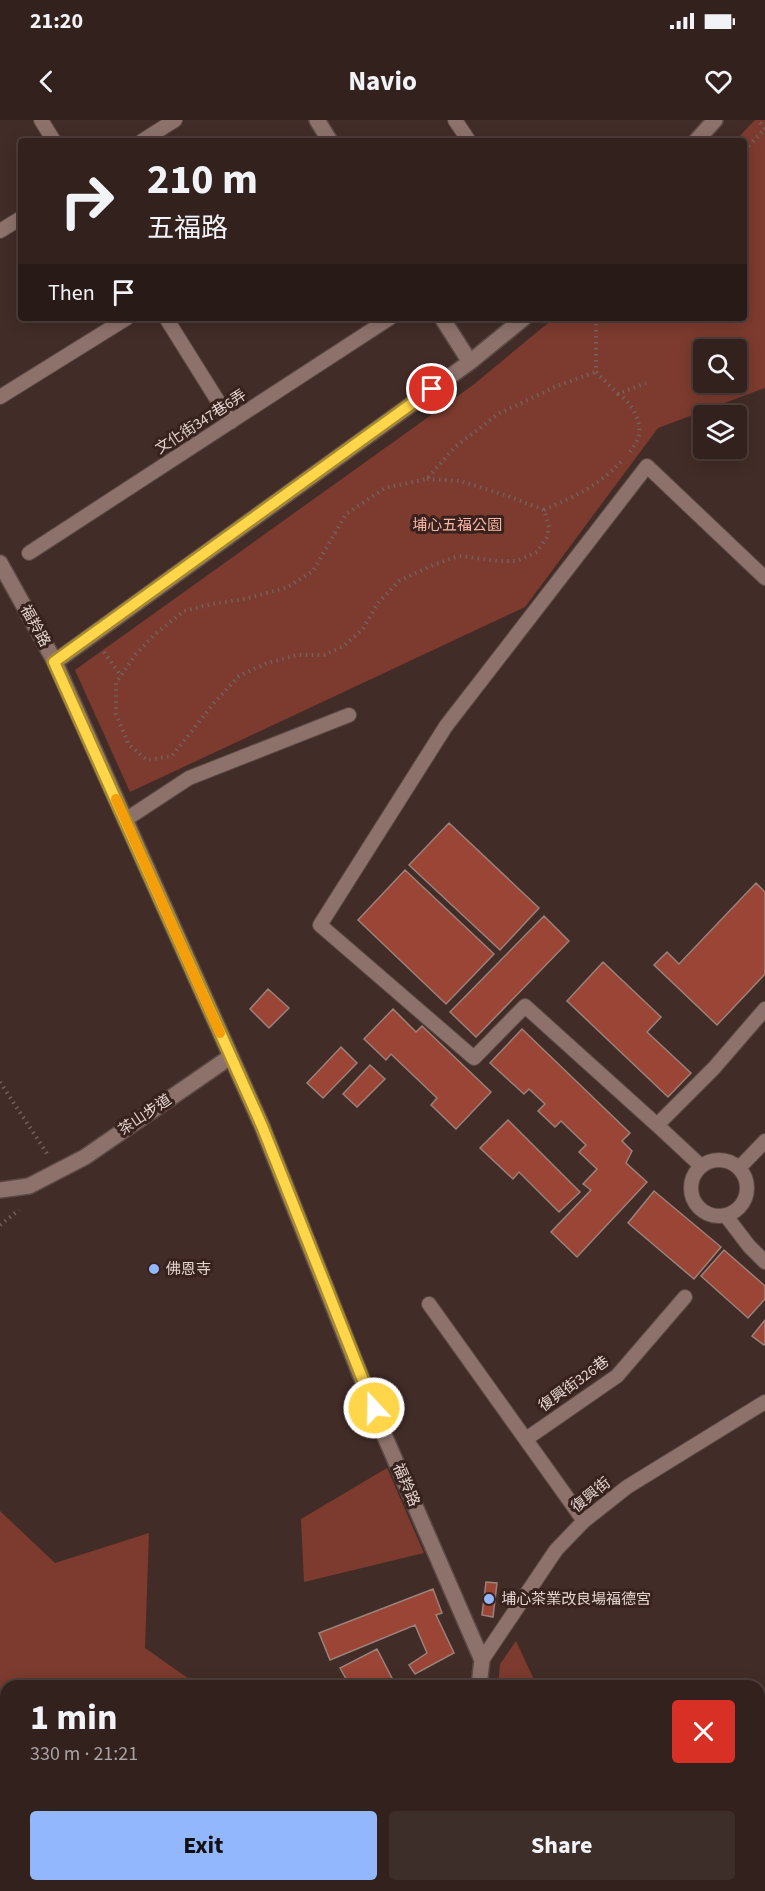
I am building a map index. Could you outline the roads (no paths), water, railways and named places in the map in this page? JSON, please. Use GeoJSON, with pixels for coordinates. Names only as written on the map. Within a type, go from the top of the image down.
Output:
{"type":"FeatureCollection","features":[{"type":"Feature","properties":{"kind":"street"},"geometry":{"type":"LineString","coordinates":[[317,120],[328,138]]}},
{"type":"Feature","properties":{"kind":"street"},"geometry":{"type":"LineString","coordinates":[[699,138],[716,120]]}},
{"type":"Feature","properties":{"kind":"street"},"geometry":{"type":"LineString","coordinates":[[444,321],[470,362]]}},
{"type":"Feature","properties":{"kind":"street"},"geometry":{"type":"LineString","coordinates":[[54,662],[470,362],[520,321]]}},
{"type":"Feature","properties":{"kind":"street","name":"福羚路"},"geometry":{"type":"LineString","coordinates":[[0,563],[54,662],[262,1126],[382,1430],[482,1660]]}},
{"type":"Feature","properties":{"kind":"street","name":"茶山步道"},"geometry":{"type":"LineString","coordinates":[[0,1190],[29,1186],[85,1157],[230,1057]]}},
{"type":"Feature","properties":{"kind":"street"},"geometry":{"type":"LineString","coordinates":[[480,1680],[482,1660]]}},
{"type":"Feature","properties":{"kind":"lane"},"geometry":{"type":"LineString","coordinates":[[41,120],[52,138]]}},
{"type":"Feature","properties":{"kind":"lane"},"geometry":{"type":"LineString","coordinates":[[147,138],[175,120]]}},
{"type":"Feature","properties":{"kind":"lane"},"geometry":{"type":"LineString","coordinates":[[455,120],[467,138]]}},
{"type":"Feature","properties":{"kind":"lane"},"geometry":{"type":"LineString","coordinates":[[0,231],[18,220]]}},
{"type":"Feature","properties":{"kind":"lane"},"geometry":{"type":"LineString","coordinates":[[0,398],[122,321]]}},
{"type":"Feature","properties":{"kind":"lane"},"geometry":{"type":"LineString","coordinates":[[168,321],[231,422]]}},
{"type":"Feature","properties":{"kind":"lane","name":"文化街347巷6弄"},"geometry":{"type":"LineString","coordinates":[[29,554],[385,321]]}},
{"type":"Feature","properties":{"kind":"lane"},"geometry":{"type":"LineString","coordinates":[[701,1166],[525,1006],[474,1058],[320,925],[446,726],[646,466],[765,578]]}},
{"type":"Feature","properties":{"kind":"lane"},"geometry":{"type":"LineString","coordinates":[[125,820],[189,778],[349,715]]}},
{"type":"Feature","properties":{"kind":"lane"},"geometry":{"type":"LineString","coordinates":[[657,1125],[714,1068],[765,1009]]}},
{"type":"Feature","properties":{"kind":"lane"},"geometry":{"type":"LineString","coordinates":[[739,1168],[762,1148]]}},
{"type":"Feature","properties":{"kind":"lane"},"geometry":{"type":"LineString","coordinates":[[718,1160],[727,1161],[739,1168],[746,1180],[746,1198],[742,1206],[726,1216],[707,1214],[699,1209],[691,1192],[695,1173],[701,1166],[718,1160]]}},
{"type":"Feature","properties":{"kind":"lane"},"geometry":{"type":"LineString","coordinates":[[726,1216],[749,1246],[765,1262]]}},
{"type":"Feature","properties":{"kind":"lane","name":"復興街326巷"},"geometry":{"type":"LineString","coordinates":[[526,1439],[617,1376],[685,1297]]}},
{"type":"Feature","properties":{"kind":"lane"},"geometry":{"type":"LineString","coordinates":[[429,1304],[584,1521]]}},
{"type":"Feature","properties":{"kind":"lane","name":"復興街"},"geometry":{"type":"LineString","coordinates":[[482,1660],[556,1550],[584,1521],[627,1487],[765,1402]]}},
{"type":"Feature","properties":{"kind":"place","name":"佛恩寺"},"geometry":{"type":"Point","coordinates":[154,1269]}},
{"type":"Feature","properties":{"kind":"place","name":"埔心茶業改良場福德宮"},"geometry":{"type":"Point","coordinates":[489,1599]}},
{"type":"Feature","properties":{"kind":"park label","name":"埔心五福公園"},"geometry":{"type":"Point","coordinates":[457,525]}}]}
